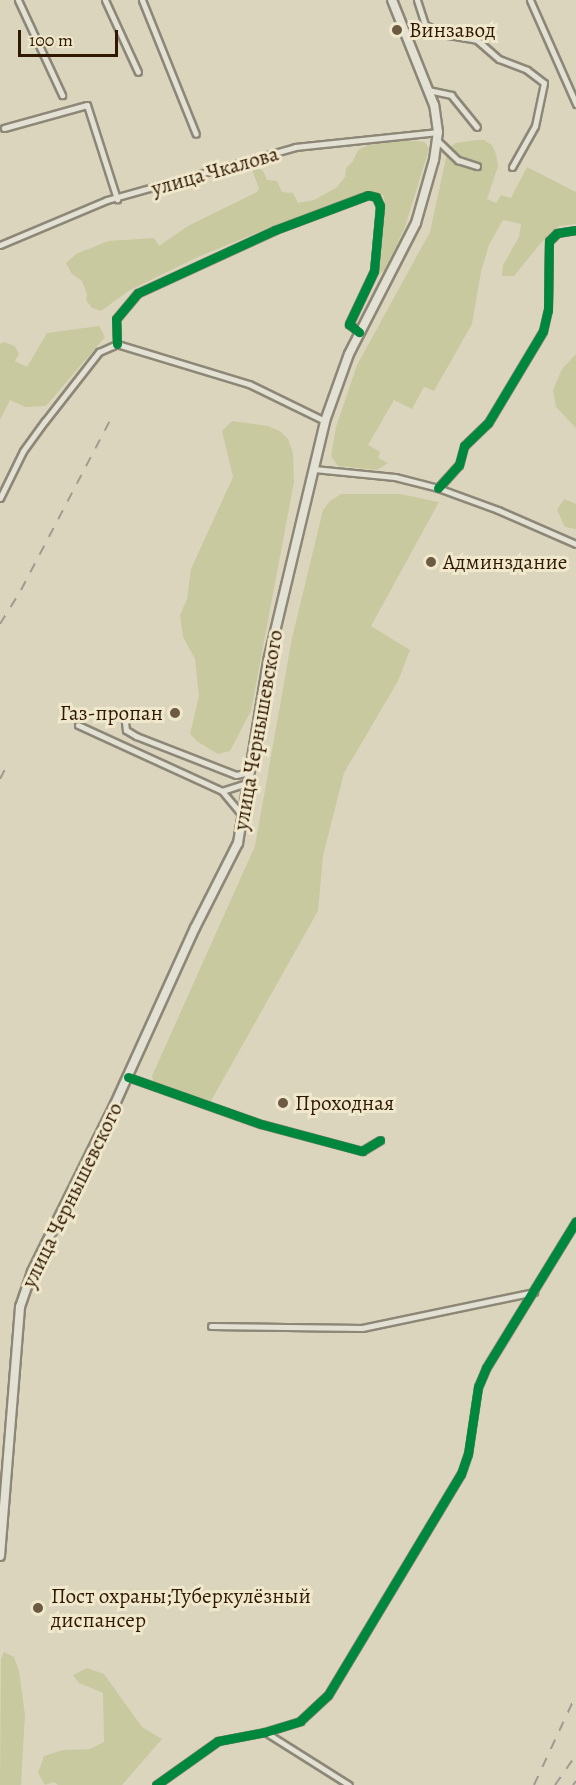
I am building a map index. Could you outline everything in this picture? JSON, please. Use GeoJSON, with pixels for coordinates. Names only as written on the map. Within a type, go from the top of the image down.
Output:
{"type":"FeatureCollection","features":[{"type":"Feature","properties":{"kind":"main road","name":"улица Чернышевского"},"geometry":{"type":"LineString","coordinates":[[0,1556],[20,1307],[32,1272],[128,1077],[195,928],[238,843],[244,818],[271,644],[325,421],[337,382],[359,332],[416,223],[438,141],[428,90],[392,0]]}},
{"type":"Feature","properties":{"kind":"street"},"geometry":{"type":"LineString","coordinates":[[18,0],[62,95]]}},
{"type":"Feature","properties":{"kind":"street"},"geometry":{"type":"LineString","coordinates":[[105,0],[138,72]]}},
{"type":"Feature","properties":{"kind":"street"},"geometry":{"type":"LineString","coordinates":[[142,0],[196,134]]}},
{"type":"Feature","properties":{"kind":"street"},"geometry":{"type":"LineString","coordinates":[[417,0],[425,25],[449,34],[477,40],[499,58],[527,70],[544,83],[534,126],[512,167]]}},
{"type":"Feature","properties":{"kind":"street"},"geometry":{"type":"LineString","coordinates":[[531,0],[576,104]]}},
{"type":"Feature","properties":{"kind":"street"},"geometry":{"type":"LineString","coordinates":[[428,90],[451,95],[477,126]]}},
{"type":"Feature","properties":{"kind":"street"},"geometry":{"type":"LineString","coordinates":[[4,128],[87,105],[117,199]]}},
{"type":"Feature","properties":{"kind":"street","name":"улица Чкалова"},"geometry":{"type":"LineString","coordinates":[[0,245],[107,200],[295,147],[438,132]]}},
{"type":"Feature","properties":{"kind":"street"},"geometry":{"type":"LineString","coordinates":[[438,141],[458,160],[477,166]]}},
{"type":"Feature","properties":{"kind":"street"},"geometry":{"type":"LineString","coordinates":[[117,344],[116,319],[138,293],[275,230],[368,195],[376,197],[380,206],[374,271],[349,324],[359,332]]}},
{"type":"Feature","properties":{"kind":"street"},"geometry":{"type":"LineString","coordinates":[[438,488],[459,465],[464,446],[488,423],[543,331],[548,310],[549,241],[556,233],[576,230]]}},
{"type":"Feature","properties":{"kind":"street"},"geometry":{"type":"LineString","coordinates":[[0,498],[23,451],[45,421],[99,352],[117,344],[249,384],[325,421]]}},
{"type":"Feature","properties":{"kind":"street"},"geometry":{"type":"LineString","coordinates":[[314,469],[395,477],[438,488],[491,507],[576,544]]}},
{"type":"Feature","properties":{"kind":"street"},"geometry":{"type":"LineString","coordinates":[[124,714],[126,730],[136,736],[236,775],[250,772]]}},
{"type":"Feature","properties":{"kind":"street"},"geometry":{"type":"LineString","coordinates":[[78,725],[222,791],[244,818]]}},
{"type":"Feature","properties":{"kind":"street"},"geometry":{"type":"LineString","coordinates":[[222,791],[249,782]]}},
{"type":"Feature","properties":{"kind":"street"},"geometry":{"type":"LineString","coordinates":[[128,1077],[261,1124],[362,1151],[380,1140]]}},
{"type":"Feature","properties":{"kind":"street"},"geometry":{"type":"LineString","coordinates":[[156,1785],[218,1741],[265,1732],[300,1721],[316,1709],[347,1664],[461,1474],[468,1454],[478,1387],[486,1368],[576,1221]]}},
{"type":"Feature","properties":{"kind":"street"},"geometry":{"type":"LineString","coordinates":[[211,1326],[362,1328],[534,1292]]}},
{"type":"Feature","properties":{"kind":"street"},"geometry":{"type":"LineString","coordinates":[[265,1732],[349,1785]]}},
{"type":"Feature","properties":{"kind":"green space"},"geometry":{"type":"Polygon","coordinates":[[[409,140],[425,142],[429,149],[405,227],[385,270],[378,275],[374,271],[380,207],[385,202],[383,195],[368,195],[280,228],[269,228],[200,256],[130,290],[101,311],[92,308],[86,300],[87,294],[82,281],[72,274],[66,263],[76,254],[108,241],[154,238],[159,246],[188,226],[257,192],[259,189],[252,169],[256,165],[263,171],[267,180],[277,181],[282,192],[293,193],[298,203],[314,200],[336,188],[345,177],[346,168],[353,161],[358,150],[368,145],[409,140]]]}},
{"type":"Feature","properties":{"kind":"green space"},"geometry":{"type":"Polygon","coordinates":[[[484,140],[492,145],[496,154],[498,166],[487,199],[496,203],[501,195],[511,198],[527,167],[576,192],[576,224],[559,226],[540,244],[514,276],[502,276],[503,265],[519,237],[521,224],[503,220],[489,245],[481,272],[472,324],[434,391],[424,387],[412,409],[394,400],[368,445],[380,452],[378,458],[388,463],[377,470],[338,466],[331,456],[336,427],[357,365],[430,232],[448,149],[456,143],[484,140]]]}},
{"type":"Feature","properties":{"kind":"green space"},"geometry":{"type":"Polygon","coordinates":[[[99,326],[105,337],[46,406],[25,407],[10,400],[0,420],[0,344],[4,342],[15,346],[19,354],[15,361],[27,367],[47,333],[99,326]]]}},
{"type":"Feature","properties":{"kind":"green space"},"geometry":{"type":"Polygon","coordinates":[[[576,354],[576,428],[556,407],[553,390],[562,369],[576,354]]]}},
{"type":"Feature","properties":{"kind":"green space"},"geometry":{"type":"Polygon","coordinates":[[[232,421],[268,426],[280,431],[288,439],[293,453],[294,482],[251,711],[230,751],[218,754],[198,742],[190,734],[199,696],[195,659],[183,637],[180,615],[187,599],[191,569],[233,477],[222,431],[232,421]]]}},
{"type":"Feature","properties":{"kind":"green space"},"geometry":{"type":"Polygon","coordinates":[[[341,494],[400,494],[439,502],[371,626],[410,650],[398,681],[344,773],[323,856],[318,911],[211,1101],[154,1083],[152,1076],[255,846],[292,638],[323,510],[330,501],[341,494]]]}},
{"type":"Feature","properties":{"kind":"green space"},"geometry":{"type":"Polygon","coordinates":[[[564,499],[576,504],[576,529],[565,527],[557,510],[564,499]]]}},
{"type":"Feature","properties":{"kind":"green space"},"geometry":{"type":"Polygon","coordinates":[[[4,1652],[14,1657],[19,1671],[25,1715],[21,1785],[0,1785],[1,1659],[4,1652]]]}},
{"type":"Feature","properties":{"kind":"green space"},"geometry":{"type":"Polygon","coordinates":[[[87,1668],[104,1674],[142,1727],[162,1739],[122,1785],[58,1785],[54,1782],[45,1785],[38,1773],[44,1756],[63,1750],[90,1749],[104,1742],[103,1693],[79,1683],[73,1675],[87,1668]]]}},
{"type":"Feature","properties":{"kind":"railway"},"geometry":{"type":"LineString","coordinates":[[0,624],[21,590],[112,417]]}},
{"type":"Feature","properties":{"kind":"railway"},"geometry":{"type":"LineString","coordinates":[[0,779],[8,763]]}},
{"type":"Feature","properties":{"kind":"railway"},"geometry":{"type":"LineString","coordinates":[[534,1785],[576,1695]]}},
{"type":"Feature","properties":{"kind":"railway"},"geometry":{"type":"LineString","coordinates":[[555,1785],[576,1755]]}},
{"type":"Feature","properties":{"kind":"railway"},"geometry":{"type":"LineString","coordinates":[[573,1785],[576,1781]]}},
{"type":"Feature","properties":{"kind":"cycle path"},"geometry":{"type":"LineString","coordinates":[[117,344],[116,319],[138,293],[275,230],[368,195],[376,197],[380,206],[374,271],[349,324],[359,332]]}},
{"type":"Feature","properties":{"kind":"cycle path"},"geometry":{"type":"LineString","coordinates":[[438,488],[459,465],[464,446],[488,423],[543,331],[548,310],[549,241],[557,233],[576,230]]}},
{"type":"Feature","properties":{"kind":"cycle path"},"geometry":{"type":"LineString","coordinates":[[128,1077],[261,1124],[362,1151],[380,1140]]}},
{"type":"Feature","properties":{"kind":"cycle path"},"geometry":{"type":"LineString","coordinates":[[156,1785],[218,1741],[265,1732],[300,1721],[328,1695],[461,1474],[468,1454],[478,1387],[486,1368],[576,1221]]}},
{"type":"Feature","properties":{"kind":"place","name":"Винзавод"},"geometry":{"type":"Point","coordinates":[397,30]}},
{"type":"Feature","properties":{"kind":"place","name":"Админздание"},"geometry":{"type":"Point","coordinates":[431,562]}},
{"type":"Feature","properties":{"kind":"place","name":"Газ-пропан"},"geometry":{"type":"Point","coordinates":[175,713]}},
{"type":"Feature","properties":{"kind":"place","name":"Проходная"},"geometry":{"type":"Point","coordinates":[283,1103]}},
{"type":"Feature","properties":{"kind":"place","name":"Пост охраны;Туберкулёзный диспансер"},"geometry":{"type":"Point","coordinates":[38,1608]}}]}
